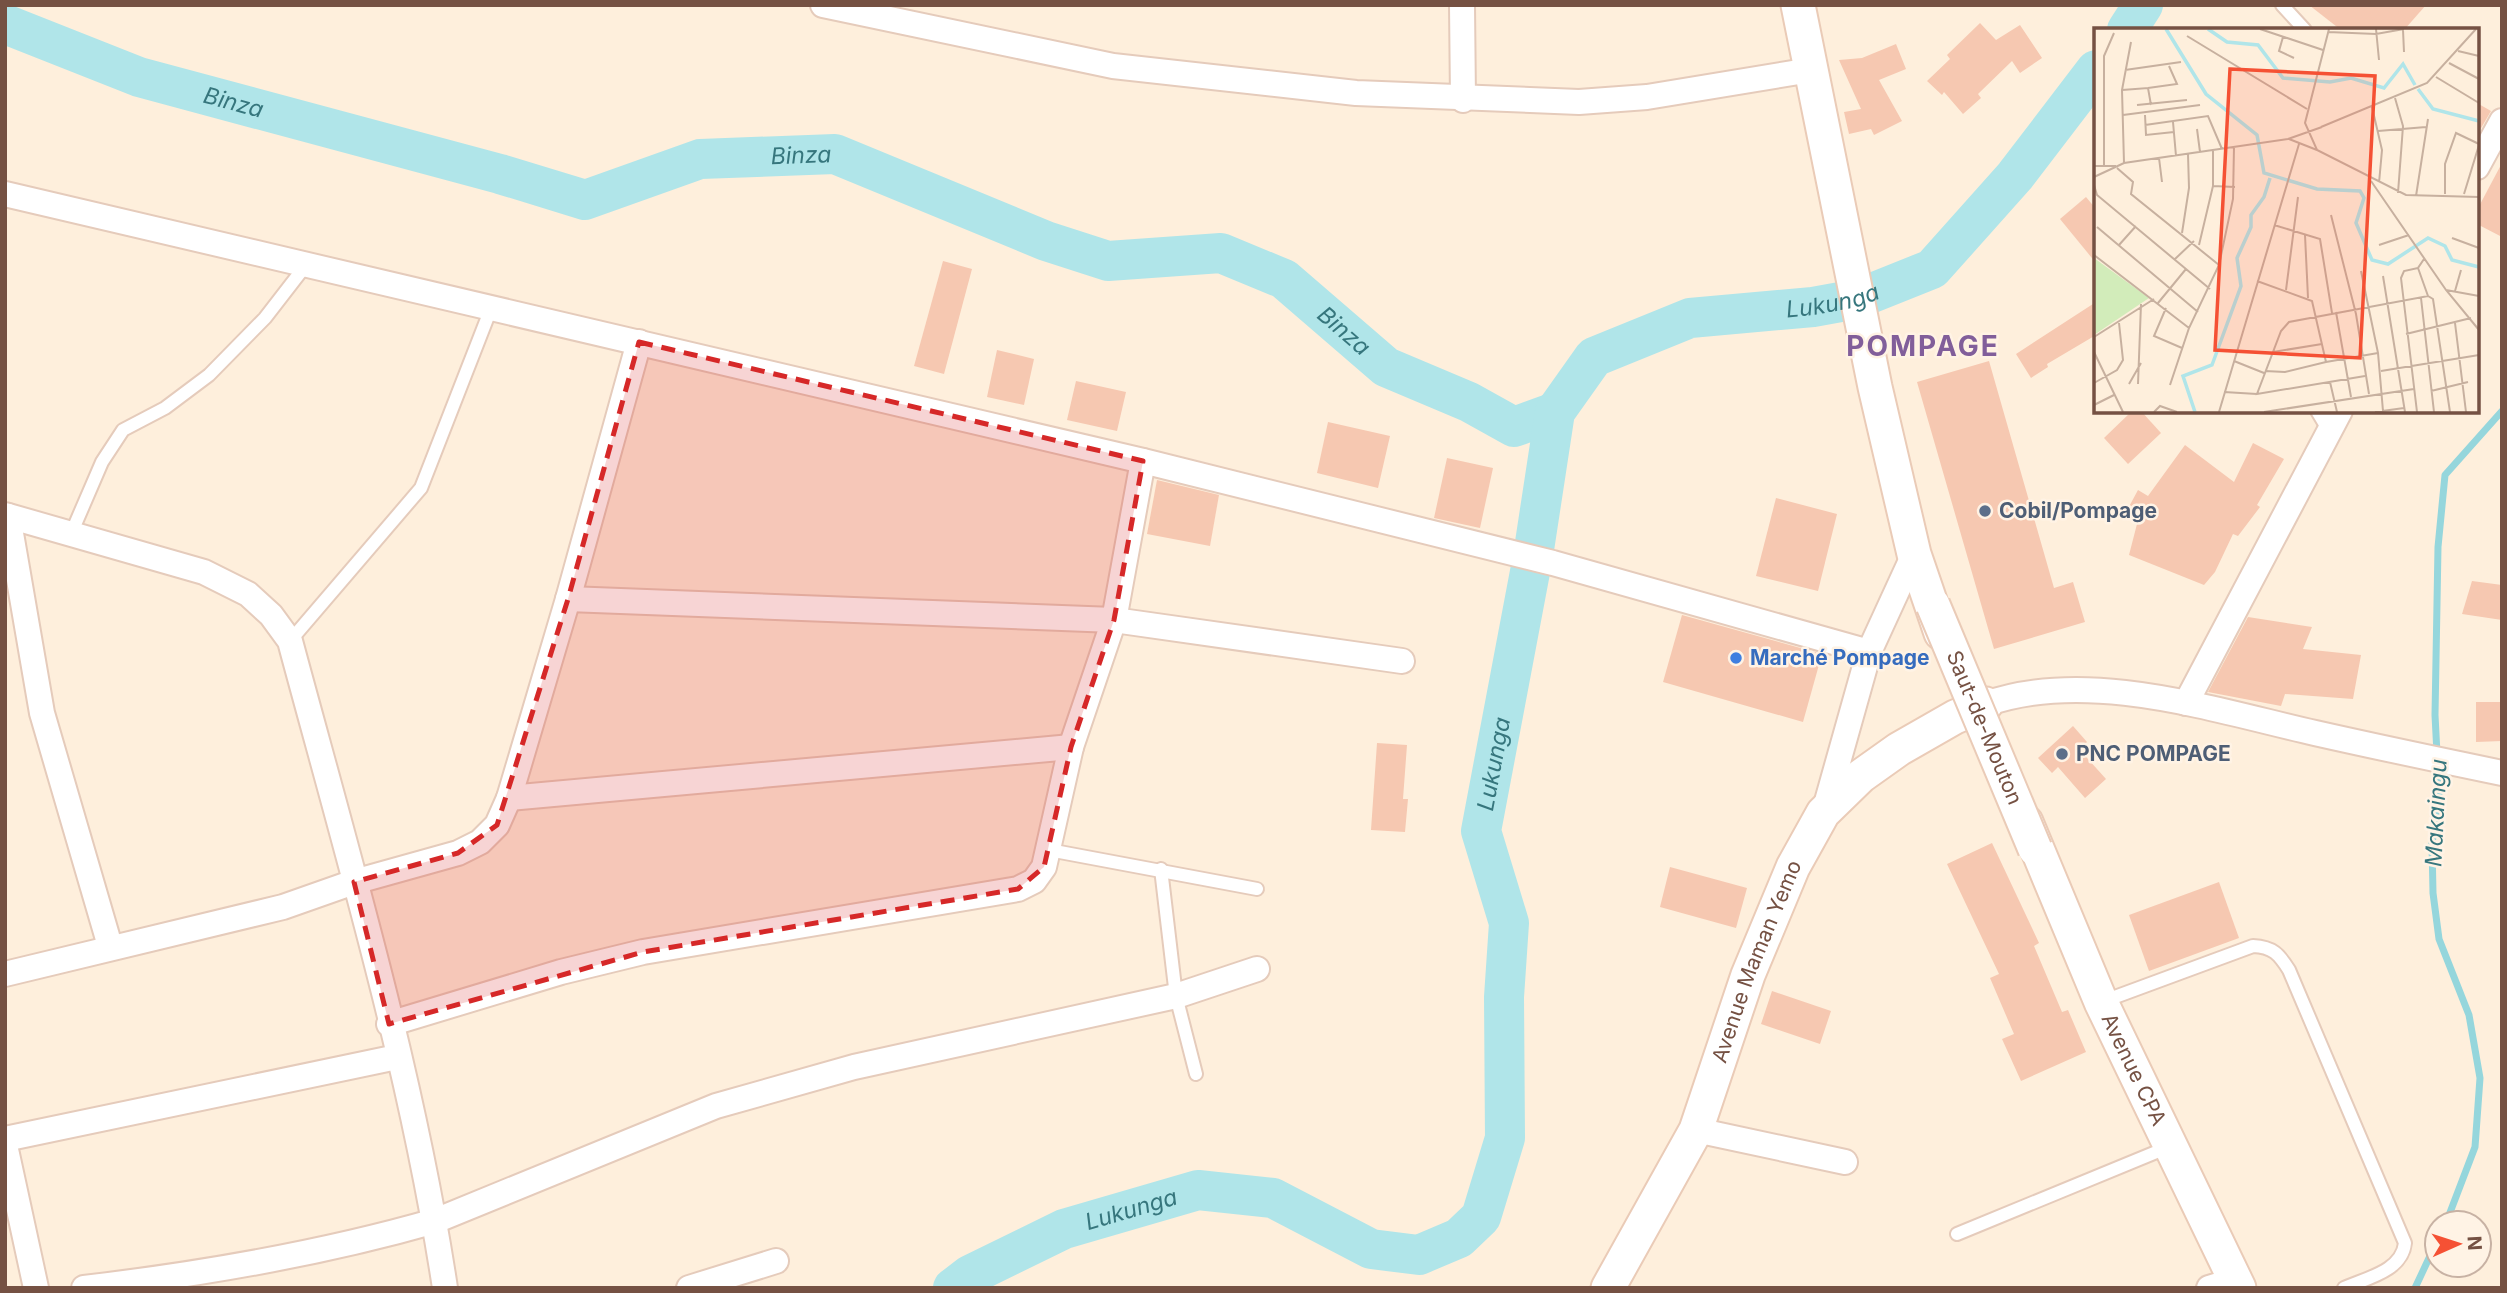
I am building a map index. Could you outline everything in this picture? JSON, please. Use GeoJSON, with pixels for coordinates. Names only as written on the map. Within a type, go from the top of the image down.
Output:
{"type":"FeatureCollection","features":[{"type":"Feature","properties":{"kind":"street"},"geometry":{"type":"LineString","coordinates":[[823,5],[1113,66],[1356,93],[1463,100],[1579,102],[1647,97],[1811,71]]}},
{"type":"Feature","properties":{"kind":"street"},"geometry":{"type":"LineString","coordinates":[[1462,5],[1463,100]]}},
{"type":"Feature","properties":{"kind":"street"},"geometry":{"type":"LineString","coordinates":[[1798,5],[1875,387],[1914,554],[1974,709],[2035,849]]}},
{"type":"Feature","properties":{"kind":"street"},"geometry":{"type":"LineString","coordinates":[[2479,163],[2502,121]]}},
{"type":"Feature","properties":{"kind":"street"},"geometry":{"type":"LineString","coordinates":[[5,194],[492,306],[1143,461],[1553,563],[1869,652]]}},
{"type":"Feature","properties":{"kind":"street"},"geometry":{"type":"LineString","coordinates":[[5,974],[110,946],[283,906],[354,881],[458,853],[480,842],[497,825],[509,798],[568,599],[639,342]]}},
{"type":"Feature","properties":{"kind":"street"},"geometry":{"type":"LineString","coordinates":[[2186,703],[2328,418]]}},
{"type":"Feature","properties":{"kind":"street"},"geometry":{"type":"LineString","coordinates":[[390,1024],[561,972],[643,952],[1018,889],[1034,881],[1044,867],[1070,747],[1114,620],[1143,461]]}},
{"type":"Feature","properties":{"kind":"street"},"geometry":{"type":"LineString","coordinates":[[110,946],[42,713],[7,515],[204,572],[248,594],[271,615],[290,641],[390,1024],[435,1220],[445,1288]]}},
{"type":"Feature","properties":{"kind":"street"},"geometry":{"type":"LineString","coordinates":[[1823,813],[1869,652],[1914,554]]}},
{"type":"Feature","properties":{"kind":"street"},"geometry":{"type":"LineString","coordinates":[[568,599],[1114,620],[1402,661]]}},
{"type":"Feature","properties":{"kind":"street","name":"Saut-de-Mouton"},"geometry":{"type":"LineString","coordinates":[[1933,605],[2035,849]]}},
{"type":"Feature","properties":{"kind":"street"},"geometry":{"type":"LineString","coordinates":[[1974,709],[2029,691],[2063,689],[2186,703],[2502,773]]}},
{"type":"Feature","properties":{"kind":"street","name":"Avenue Maman Yemo"},"geometry":{"type":"LineString","coordinates":[[1608,1284],[1696,1130],[1748,975],[1793,867],[1823,813],[1861,776],[1899,749],[1974,709]]}},
{"type":"Feature","properties":{"kind":"street"},"geometry":{"type":"LineString","coordinates":[[509,798],[1070,747]]}},
{"type":"Feature","properties":{"kind":"street","name":"Avenue CPA"},"geometry":{"type":"LineString","coordinates":[[2035,849],[2101,1002],[2171,1146],[2228,1285]]}},
{"type":"Feature","properties":{"kind":"street"},"geometry":{"type":"LineString","coordinates":[[84,1288],[178,1277],[387,1234],[435,1220],[716,1106],[854,1066],[1176,996],[1257,969]]}},
{"type":"Feature","properties":{"kind":"street"},"geometry":{"type":"LineString","coordinates":[[5,1139],[397,1057]]}},
{"type":"Feature","properties":{"kind":"street"},"geometry":{"type":"LineString","coordinates":[[1696,1130],[1845,1162]]}},
{"type":"Feature","properties":{"kind":"street"},"geometry":{"type":"LineString","coordinates":[[5,1145],[36,1288]]}},
{"type":"Feature","properties":{"kind":"street"},"geometry":{"type":"LineString","coordinates":[[689,1288],[776,1261]]}},
{"type":"Feature","properties":{"kind":"lane"},"geometry":{"type":"LineString","coordinates":[[2282,5],[2303,28]]}},
{"type":"Feature","properties":{"kind":"lane"},"geometry":{"type":"LineString","coordinates":[[71,534],[102,462],[123,430],[165,408],[209,375],[265,318],[306,265]]}},
{"type":"Feature","properties":{"kind":"lane"},"geometry":{"type":"LineString","coordinates":[[290,641],[421,488],[492,306]]}},
{"type":"Feature","properties":{"kind":"lane"},"geometry":{"type":"LineString","coordinates":[[1049,850],[1257,889]]}},
{"type":"Feature","properties":{"kind":"lane"},"geometry":{"type":"LineString","coordinates":[[1161,869],[1176,996],[1196,1074]]}},
{"type":"Feature","properties":{"kind":"lane"},"geometry":{"type":"LineString","coordinates":[[2101,1002],[2253,946],[2267,947],[2279,953],[2290,970],[2405,1243],[2404,1254],[2395,1265],[2344,1288]]}},
{"type":"Feature","properties":{"kind":"lane"},"geometry":{"type":"LineString","coordinates":[[1957,1234],[2171,1146]]}},
{"type":"Feature","properties":{"kind":"highlighted area"},"geometry":{"type":"Polygon","coordinates":[[[639,342],[1143,461],[1114,620],[1071,747],[1044,867],[1018,889],[643,952],[389,1024],[354,882],[458,853],[497,825],[568,599],[639,342]]]}},
{"type":"Feature","properties":{"kind":"building"},"geometry":{"type":"Polygon","coordinates":[[[2309,5],[2426,5],[2406,28],[2338,28],[2309,5]]]}},
{"type":"Feature","properties":{"kind":"building"},"geometry":{"type":"Polygon","coordinates":[[[1980,23],[1996,40],[2020,25],[2042,58],[2020,73],[2012,61],[1978,94],[1981,98],[1963,114],[1944,92],[1942,95],[1927,81],[1950,59],[1947,55],[1980,23]]]}},
{"type":"Feature","properties":{"kind":"building"},"geometry":{"type":"Polygon","coordinates":[[[1896,44],[1906,69],[1879,80],[1902,121],[1874,135],[1871,129],[1849,134],[1844,112],[1861,109],[1839,60],[1862,58],[1896,44]]]}},
{"type":"Feature","properties":{"kind":"building"},"geometry":{"type":"Polygon","coordinates":[[[2479,104],[2491,111],[2479,132],[2479,104]]]}},
{"type":"Feature","properties":{"kind":"building"},"geometry":{"type":"Polygon","coordinates":[[[2502,163],[2502,237],[2479,225],[2479,206],[2502,163]]]}},
{"type":"Feature","properties":{"kind":"building"},"geometry":{"type":"Polygon","coordinates":[[[2086,197],[2094,207],[2094,261],[2060,219],[2086,197]]]}},
{"type":"Feature","properties":{"kind":"building"},"geometry":{"type":"Polygon","coordinates":[[[943,261],[972,269],[944,374],[914,366],[943,261]]]}},
{"type":"Feature","properties":{"kind":"building"},"geometry":{"type":"Polygon","coordinates":[[[2094,303],[2094,336],[2047,364],[2048,367],[2031,378],[2016,354],[2094,303]]]}},
{"type":"Feature","properties":{"kind":"building"},"geometry":{"type":"Polygon","coordinates":[[[997,350],[1034,359],[1024,405],[987,397],[997,350]]]}},
{"type":"Feature","properties":{"kind":"building"},"geometry":{"type":"Polygon","coordinates":[[[1989,361],[2054,588],[2073,582],[2085,622],[1994,649],[1917,382],[1989,361]]]}},
{"type":"Feature","properties":{"kind":"building"},"geometry":{"type":"Polygon","coordinates":[[[1076,381],[1126,392],[1117,431],[1067,420],[1076,381]]]}},
{"type":"Feature","properties":{"kind":"building"},"geometry":{"type":"Polygon","coordinates":[[[2130,413],[2143,413],[2161,433],[2128,464],[2104,438],[2130,413]]]}},
{"type":"Feature","properties":{"kind":"building"},"geometry":{"type":"Polygon","coordinates":[[[1328,422],[1390,436],[1378,488],[1317,473],[1328,422]]]}},
{"type":"Feature","properties":{"kind":"building"},"geometry":{"type":"Polygon","coordinates":[[[2253,443],[2284,459],[2257,505],[2260,507],[2238,536],[2233,534],[2215,572],[2204,585],[2129,555],[2137,524],[2124,516],[2138,490],[2148,496],[2185,445],[2234,482],[2253,443]]]}},
{"type":"Feature","properties":{"kind":"building"},"geometry":{"type":"Polygon","coordinates":[[[1447,458],[1493,468],[1480,528],[1434,518],[1447,458]]]}},
{"type":"Feature","properties":{"kind":"building"},"geometry":{"type":"Polygon","coordinates":[[[1157,480],[1219,495],[1210,546],[1147,534],[1157,480]]]}},
{"type":"Feature","properties":{"kind":"building"},"geometry":{"type":"Polygon","coordinates":[[[1776,498],[1837,514],[1818,591],[1756,576],[1776,498]]]}},
{"type":"Feature","properties":{"kind":"building"},"geometry":{"type":"Polygon","coordinates":[[[2472,581],[2502,585],[2502,620],[2462,614],[2472,581]]]}},
{"type":"Feature","properties":{"kind":"building"},"geometry":{"type":"Polygon","coordinates":[[[1682,615],[1822,654],[1803,722],[1663,682],[1682,615]]]}},
{"type":"Feature","properties":{"kind":"building"},"geometry":{"type":"Polygon","coordinates":[[[2248,617],[2312,627],[2303,649],[2361,655],[2353,699],[2285,694],[2281,706],[2208,692],[2248,617]]]}},
{"type":"Feature","properties":{"kind":"building"},"geometry":{"type":"Polygon","coordinates":[[[2476,702],[2502,702],[2502,741],[2476,742],[2476,702]]]}},
{"type":"Feature","properties":{"kind":"building"},"geometry":{"type":"Polygon","coordinates":[[[2073,726],[2087,742],[2079,749],[2106,779],[2085,798],[2058,767],[2052,773],[2038,758],[2073,726]]]}},
{"type":"Feature","properties":{"kind":"building"},"geometry":{"type":"Polygon","coordinates":[[[1377,743],[1407,745],[1403,799],[1408,799],[1405,832],[1371,830],[1377,743]]]}},
{"type":"Feature","properties":{"kind":"building"},"geometry":{"type":"Polygon","coordinates":[[[1992,843],[2039,943],[2034,946],[2062,1012],[2068,1010],[2086,1052],[2021,1081],[2002,1039],[2014,1034],[1990,978],[1999,974],[1947,864],[1992,843]]]}},
{"type":"Feature","properties":{"kind":"building"},"geometry":{"type":"Polygon","coordinates":[[[1670,867],[1747,888],[1736,928],[1660,907],[1670,867]]]}},
{"type":"Feature","properties":{"kind":"building"},"geometry":{"type":"Polygon","coordinates":[[[2219,882],[2239,938],[2149,971],[2129,915],[2219,882]]]}},
{"type":"Feature","properties":{"kind":"building"},"geometry":{"type":"Polygon","coordinates":[[[1772,991],[1831,1011],[1820,1044],[1761,1024],[1772,991]]]}},
{"type":"Feature","properties":{"kind":"waterway","name":"Lukunga"},"geometry":{"type":"LineString","coordinates":[[2128,28],[2143,5]]}},
{"type":"Feature","properties":{"kind":"waterway","name":"Binza"},"geometry":{"type":"LineString","coordinates":[[5,24],[139,77],[500,174],[585,200],[700,159],[835,154],[1046,241],[1108,261],[1221,253],[1284,279],[1386,367],[1469,402],[1514,427],[1555,412]]}},
{"type":"Feature","properties":{"kind":"waterway","name":"Lukunga"},"geometry":{"type":"LineString","coordinates":[[953,1288],[970,1275],[1064,1229],[1198,1190],[1273,1198],[1371,1249],[1419,1255],[1459,1238],[1481,1217],[1505,1138],[1504,997],[1509,923],[1481,831],[1533,556],[1555,412],[1594,357],[1690,318],[1813,307],[1857,299],[1932,269],[2015,176],[2094,73]]}},
{"type":"Feature","properties":{"kind":"waterway","name":"Makaingu"},"geometry":{"type":"LineString","coordinates":[[2451,1209],[2475,1147],[2480,1078],[2469,1015],[2439,939],[2433,893],[2432,844],[2439,793],[2435,715],[2438,547],[2445,475],[2502,411]]}},
{"type":"Feature","properties":{"kind":"waterway","name":"Makaingu"},"geometry":{"type":"LineString","coordinates":[[2415,1288],[2423,1271]]}},
{"type":"Feature","properties":{"kind":"place","name":"Cobil/Pompage"},"geometry":{"type":"Point","coordinates":[1985,511]}},
{"type":"Feature","properties":{"kind":"place","name":"Marché Pompage"},"geometry":{"type":"Point","coordinates":[1736,658]}},
{"type":"Feature","properties":{"kind":"place","name":"PNC POMPAGE"},"geometry":{"type":"Point","coordinates":[2062,754]}},
{"type":"Feature","properties":{"kind":"district","name":"POMPAGE"},"geometry":{"type":"Point","coordinates":[1923,346]}}]}
